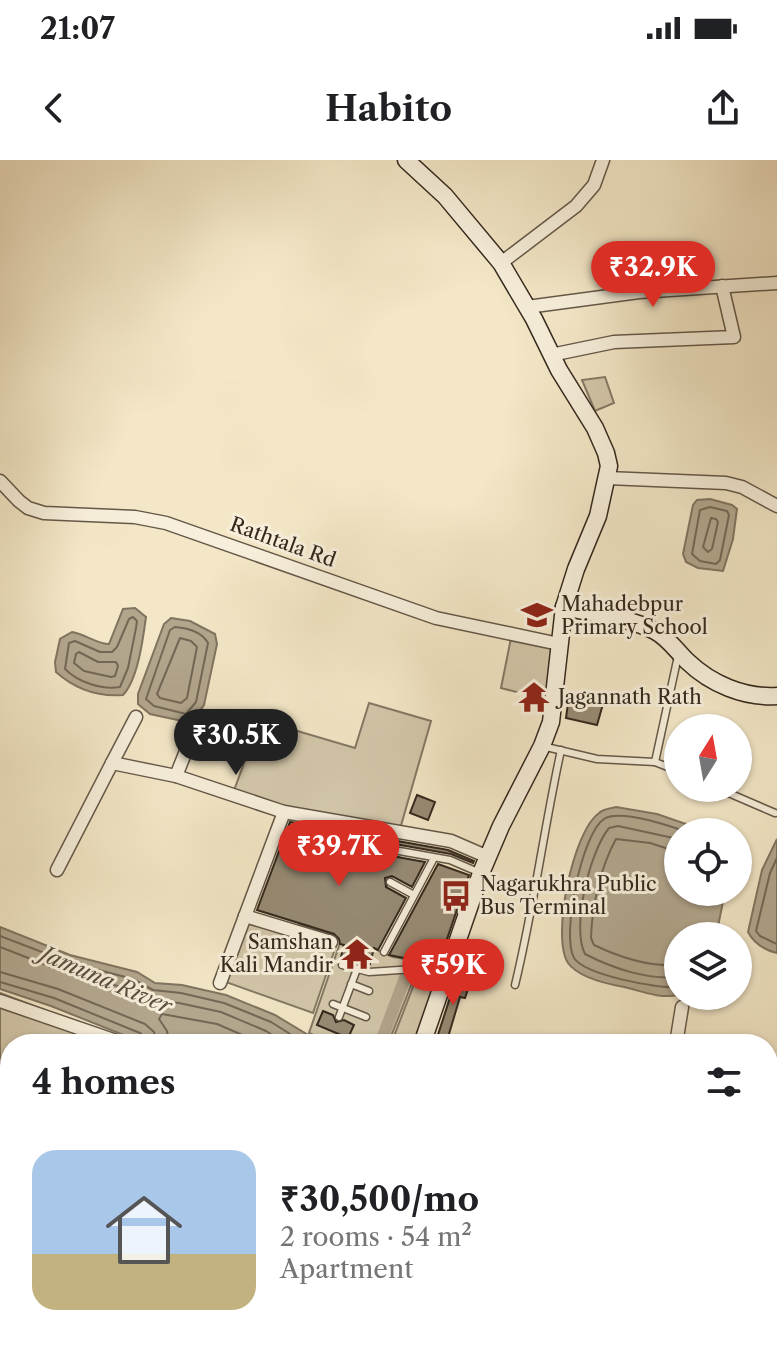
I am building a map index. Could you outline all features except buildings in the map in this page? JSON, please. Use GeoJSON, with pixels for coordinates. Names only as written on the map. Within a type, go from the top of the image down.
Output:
{"type":"FeatureCollection","features":[{"type":"Feature","properties":{"kind":"main road"},"geometry":{"type":"LineString","coordinates":[[406,160],[445,196],[501,263],[595,428],[606,453],[607,478],[598,516],[564,607],[555,701],[542,746],[481,873],[425,1034]]}},
{"type":"Feature","properties":{"kind":"main road"},"geometry":{"type":"LineString","coordinates":[[564,607],[640,624],[657,632],[707,677],[755,696],[777,696]]}},
{"type":"Feature","properties":{"kind":"street"},"geometry":{"type":"LineString","coordinates":[[501,263],[586,197],[603,160]]}},
{"type":"Feature","properties":{"kind":"street"},"geometry":{"type":"LineString","coordinates":[[527,307],[639,292],[777,283]]}},
{"type":"Feature","properties":{"kind":"street"},"geometry":{"type":"LineString","coordinates":[[551,355],[614,342],[734,337],[722,286]]}},
{"type":"Feature","properties":{"kind":"street"},"geometry":{"type":"LineString","coordinates":[[607,478],[726,483],[742,487],[777,506]]}},
{"type":"Feature","properties":{"kind":"street","name":"Rathtala Rd"},"geometry":{"type":"LineString","coordinates":[[0,481],[28,508],[44,513],[135,517],[166,523],[436,618],[559,644]]}},
{"type":"Feature","properties":{"kind":"street"},"geometry":{"type":"LineString","coordinates":[[57,870],[136,717]]}},
{"type":"Feature","properties":{"kind":"street"},"geometry":{"type":"LineString","coordinates":[[176,776],[190,741]]}},
{"type":"Feature","properties":{"kind":"street"},"geometry":{"type":"LineString","coordinates":[[112,763],[176,776],[284,812],[451,841],[488,857]]}},
{"type":"Feature","properties":{"kind":"street"},"geometry":{"type":"LineString","coordinates":[[220,983],[284,812]]}},
{"type":"Feature","properties":{"kind":"street"},"geometry":{"type":"LineString","coordinates":[[245,916],[331,942]]}},
{"type":"Feature","properties":{"kind":"street"},"geometry":{"type":"LineString","coordinates":[[0,1001],[96,1034]]}},
{"type":"Feature","properties":{"kind":"street"},"geometry":{"type":"LineString","coordinates":[[678,1034],[682,1010]]}},
{"type":"Feature","properties":{"kind":"lane"},"geometry":{"type":"LineString","coordinates":[[655,762],[679,652]]}},
{"type":"Feature","properties":{"kind":"lane"},"geometry":{"type":"LineString","coordinates":[[542,746],[597,759],[655,762],[664,766]]}},
{"type":"Feature","properties":{"kind":"lane"},"geometry":{"type":"LineString","coordinates":[[515,985],[546,840],[549,806],[561,750]]}},
{"type":"Feature","properties":{"kind":"lane"},"geometry":{"type":"LineString","coordinates":[[749,802],[775,813]]}},
{"type":"Feature","properties":{"kind":"lane"},"geometry":{"type":"LineString","coordinates":[[332,839],[450,860],[481,873]]}},
{"type":"Feature","properties":{"kind":"lane"},"geometry":{"type":"LineString","coordinates":[[384,952],[434,858]]}},
{"type":"Feature","properties":{"kind":"lane"},"geometry":{"type":"LineString","coordinates":[[390,882],[414,895]]}},
{"type":"Feature","properties":{"kind":"lane"},"geometry":{"type":"LineString","coordinates":[[342,965],[369,972],[415,969],[444,976]]}},
{"type":"Feature","properties":{"kind":"lane"},"geometry":{"type":"LineString","coordinates":[[339,1017],[357,969]]}},
{"type":"Feature","properties":{"kind":"lane"},"geometry":{"type":"LineString","coordinates":[[351,984],[369,991]]}},
{"type":"Feature","properties":{"kind":"lane"},"geometry":{"type":"LineString","coordinates":[[337,989],[348,992]]}},
{"type":"Feature","properties":{"kind":"lane"},"geometry":{"type":"LineString","coordinates":[[333,1004],[366,1017]]}},
{"type":"Feature","properties":{"kind":"shaded area"},"geometry":{"type":"Polygon","coordinates":[[[605,377],[614,403],[595,411],[582,380],[605,377]]]}},
{"type":"Feature","properties":{"kind":"shaded area"},"geometry":{"type":"Polygon","coordinates":[[[511,638],[552,646],[546,694],[526,689],[524,694],[501,688],[511,638]]]}},
{"type":"Feature","properties":{"kind":"shaded area"},"geometry":{"type":"Polygon","coordinates":[[[369,703],[431,721],[400,829],[284,809],[233,793],[260,720],[355,748],[369,703]]]}},
{"type":"Feature","properties":{"kind":"shaded area"},"geometry":{"type":"Polygon","coordinates":[[[352,849],[399,857],[397,860],[400,863],[372,912],[361,943],[393,957],[418,961],[392,1034],[309,1033],[342,937],[299,924],[314,878],[352,849]]]}},
{"type":"Feature","properties":{"kind":"shaded area"},"geometry":{"type":"Polygon","coordinates":[[[246,919],[336,946],[313,1013],[223,981],[246,919]]]}},
{"type":"Feature","properties":{"kind":"shaded area"},"geometry":{"type":"Polygon","coordinates":[[[418,974],[436,981],[417,1034],[395,1034],[418,974]]]}},
{"type":"Feature","properties":{"kind":"shaded area"},"geometry":{"type":"Polygon","coordinates":[[[0,993],[109,1034],[0,1034],[0,993]]]}},
{"type":"Feature","properties":{"kind":"water"},"geometry":{"type":"Polygon","coordinates":[[[710,499],[737,509],[733,539],[723,571],[698,568],[686,562],[683,554],[693,505],[697,500],[710,499]]]}},
{"type":"Feature","properties":{"kind":"water"},"geometry":{"type":"Polygon","coordinates":[[[135,608],[146,617],[145,626],[136,669],[123,695],[87,691],[56,672],[60,639],[72,632],[109,644],[123,609],[135,608]]]}},
{"type":"Feature","properties":{"kind":"water"},"geometry":{"type":"Polygon","coordinates":[[[171,618],[190,621],[215,634],[217,644],[204,705],[191,723],[150,714],[138,704],[138,694],[164,624],[171,618]]]}},
{"type":"Feature","properties":{"kind":"water"},"geometry":{"type":"Polygon","coordinates":[[[616,807],[669,818],[664,818],[664,906],[722,906],[719,922],[664,922],[664,996],[594,980],[573,968],[563,950],[563,909],[573,862],[590,824],[605,810],[616,807]]]}},
{"type":"Feature","properties":{"kind":"water"},"geometry":{"type":"Polygon","coordinates":[[[777,839],[777,953],[760,946],[752,938],[750,922],[762,870],[777,839]]]}},
{"type":"Feature","properties":{"kind":"water","name":"Jamuna River"},"geometry":{"type":"Polygon","coordinates":[[[0,927],[70,955],[137,972],[155,983],[182,985],[226,995],[275,1015],[306,1034],[121,1034],[0,989],[0,927]]]}},
{"type":"Feature","properties":{"kind":"waterway"},"geometry":{"type":"LineString","coordinates":[[384,1034],[405,978]]}},
{"type":"Feature","properties":{"kind":"place","name":"Mahadebpur Primary School"},"geometry":{"type":"Point","coordinates":[537,615]}},
{"type":"Feature","properties":{"kind":"place","name":"Jagannath Rath"},"geometry":{"type":"Point","coordinates":[534,697]}},
{"type":"Feature","properties":{"kind":"place","name":"Nagarukhra Public Bus Terminal"},"geometry":{"type":"Point","coordinates":[456,896]}},
{"type":"Feature","properties":{"kind":"place","name":"Samshan Kali Mandir"},"geometry":{"type":"Point","coordinates":[357,954]}}]}
